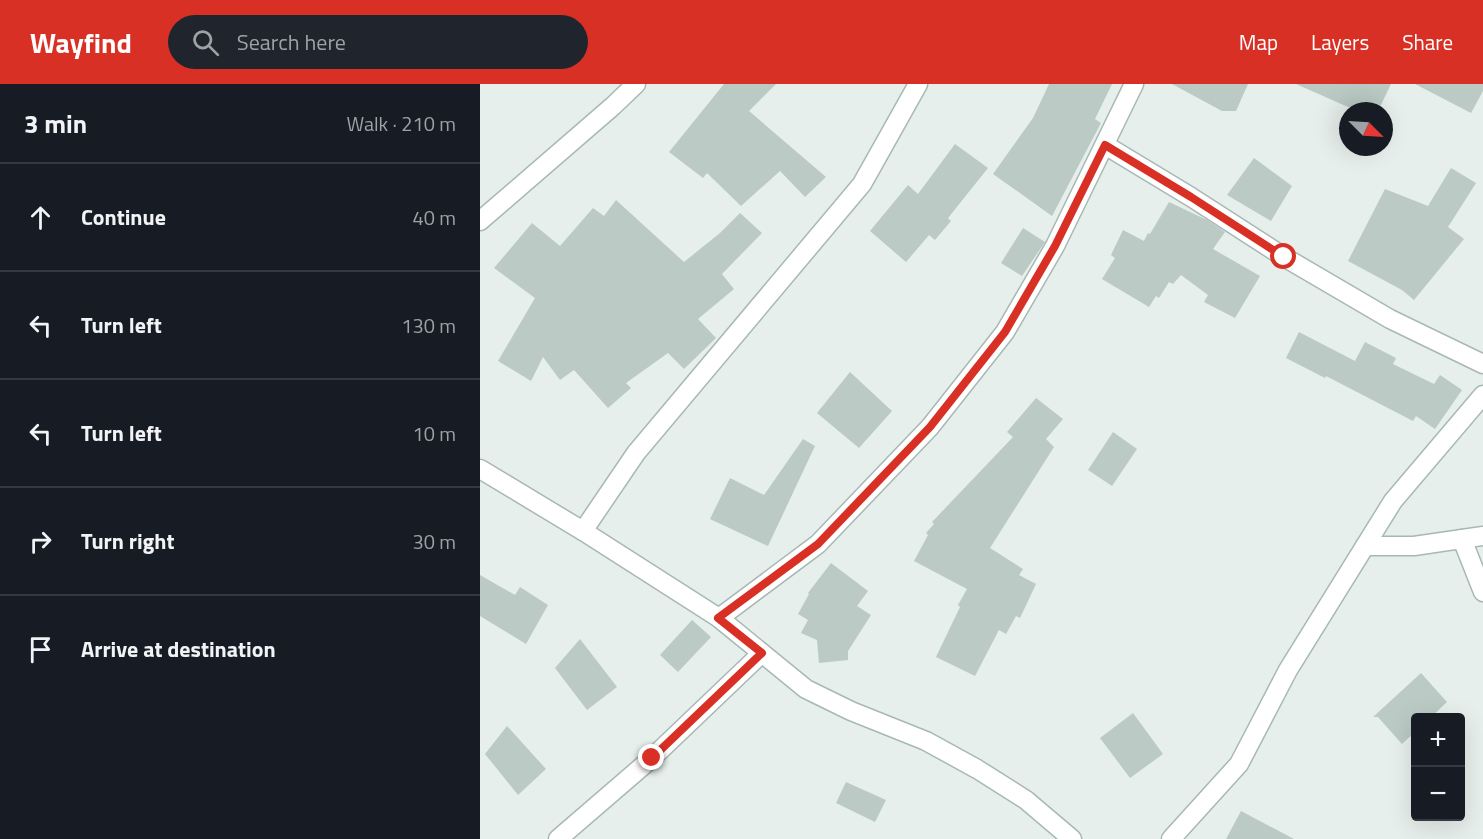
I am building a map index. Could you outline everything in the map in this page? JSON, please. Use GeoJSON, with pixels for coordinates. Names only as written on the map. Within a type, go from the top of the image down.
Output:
{"type":"FeatureCollection","features":[{"type":"Feature","properties":{"kind":"street"},"geometry":{"type":"LineString","coordinates":[[480,220],[614,106],[636,84]]}},
{"type":"Feature","properties":{"kind":"street"},"geometry":{"type":"LineString","coordinates":[[583,531],[636,453],[862,184],[918,84]]}},
{"type":"Feature","properties":{"kind":"street"},"geometry":{"type":"LineString","coordinates":[[718,618],[818,544],[930,427],[1005,332],[1055,246],[1134,84]]}},
{"type":"Feature","properties":{"kind":"street"},"geometry":{"type":"LineString","coordinates":[[1105,145],[1284,257],[1390,319],[1483,364]]}},
{"type":"Feature","properties":{"kind":"street"},"geometry":{"type":"LineString","coordinates":[[1171,839],[1239,764],[1288,670],[1393,501],[1483,395]]}},
{"type":"Feature","properties":{"kind":"street"},"geometry":{"type":"LineString","coordinates":[[480,469],[583,531],[718,618],[806,689],[851,711],[926,741],[977,769],[1026,800],[1072,839]]}},
{"type":"Feature","properties":{"kind":"street"},"geometry":{"type":"LineString","coordinates":[[1365,546],[1414,546],[1483,536]]}},
{"type":"Feature","properties":{"kind":"street"},"geometry":{"type":"LineString","coordinates":[[1462,539],[1483,592]]}},
{"type":"Feature","properties":{"kind":"street"},"geometry":{"type":"LineString","coordinates":[[558,839],[652,758],[762,653]]}},
{"type":"Feature","properties":{"kind":"building"},"geometry":{"type":"Polygon","coordinates":[[[724,84],[776,84],[749,111],[826,177],[805,197],[780,171],[741,206],[707,173],[703,178],[669,152],[724,84]]]}},
{"type":"Feature","properties":{"kind":"building"},"geometry":{"type":"Polygon","coordinates":[[[1049,84],[1112,84],[1095,119],[1101,123],[1052,216],[993,174],[1033,118],[1049,84]]]}},
{"type":"Feature","properties":{"kind":"building"},"geometry":{"type":"Polygon","coordinates":[[[1172,84],[1248,84],[1236,111],[1222,111],[1172,84]]]}},
{"type":"Feature","properties":{"kind":"building"},"geometry":{"type":"Polygon","coordinates":[[[1296,84],[1391,84],[1382,102],[1339,103],[1296,84]]]}},
{"type":"Feature","properties":{"kind":"building"},"geometry":{"type":"Polygon","coordinates":[[[1415,84],[1483,84],[1483,91],[1471,113],[1415,84]]]}},
{"type":"Feature","properties":{"kind":"building"},"geometry":{"type":"Polygon","coordinates":[[[955,144],[988,168],[948,218],[951,221],[935,240],[929,235],[906,262],[870,231],[908,185],[918,194],[955,144]]]}},
{"type":"Feature","properties":{"kind":"building"},"geometry":{"type":"Polygon","coordinates":[[[1254,158],[1292,186],[1271,221],[1227,195],[1254,158]]]}},
{"type":"Feature","properties":{"kind":"building"},"geometry":{"type":"Polygon","coordinates":[[[1451,168],[1476,183],[1448,227],[1464,239],[1414,300],[1402,290],[1348,261],[1385,189],[1428,206],[1451,168]]]}},
{"type":"Feature","properties":{"kind":"building"},"geometry":{"type":"Polygon","coordinates":[[[616,200],[684,262],[720,233],[740,213],[762,233],[722,274],[734,289],[698,319],[716,338],[684,369],[668,353],[626,383],[631,388],[608,408],[574,370],[560,380],[543,357],[531,381],[498,361],[535,298],[494,268],[532,223],[560,246],[593,208],[604,216],[616,200]]]}},
{"type":"Feature","properties":{"kind":"building"},"geometry":{"type":"Polygon","coordinates":[[[1169,202],[1207,220],[1225,232],[1213,249],[1260,276],[1235,318],[1204,302],[1208,295],[1181,275],[1173,284],[1169,282],[1159,298],[1156,296],[1149,307],[1102,279],[1115,258],[1111,255],[1123,230],[1144,241],[1169,202]]]}},
{"type":"Feature","properties":{"kind":"building"},"geometry":{"type":"Polygon","coordinates":[[[1023,228],[1045,242],[1022,276],[1001,263],[1023,228]]]}},
{"type":"Feature","properties":{"kind":"building"},"geometry":{"type":"Polygon","coordinates":[[[1299,332],[1355,361],[1365,342],[1396,358],[1393,364],[1434,384],[1440,375],[1462,390],[1435,429],[1416,416],[1413,421],[1286,358],[1299,332]]]}},
{"type":"Feature","properties":{"kind":"building"},"geometry":{"type":"Polygon","coordinates":[[[850,372],[892,411],[859,448],[817,413],[850,372]]]}},
{"type":"Feature","properties":{"kind":"building"},"geometry":{"type":"Polygon","coordinates":[[[1036,398],[1063,419],[1046,439],[1054,447],[990,548],[1023,569],[1019,575],[1036,584],[1020,618],[1016,616],[1006,634],[999,630],[975,676],[936,657],[967,589],[914,561],[928,535],[926,533],[934,524],[932,522],[1013,437],[1007,432],[1036,398]]]}},
{"type":"Feature","properties":{"kind":"building"},"geometry":{"type":"Polygon","coordinates":[[[1113,432],[1137,449],[1112,486],[1088,470],[1113,432]]]}},
{"type":"Feature","properties":{"kind":"building"},"geometry":{"type":"Polygon","coordinates":[[[803,439],[815,446],[768,546],[710,519],[730,478],[764,495],[803,439]]]}},
{"type":"Feature","properties":{"kind":"building"},"geometry":{"type":"Polygon","coordinates":[[[831,563],[868,591],[857,606],[871,615],[848,651],[848,660],[819,663],[817,640],[801,633],[808,620],[798,614],[808,593],[831,563]]]}},
{"type":"Feature","properties":{"kind":"building"},"geometry":{"type":"Polygon","coordinates":[[[480,575],[515,595],[520,587],[548,605],[526,644],[480,616],[480,575]]]}},
{"type":"Feature","properties":{"kind":"building"},"geometry":{"type":"Polygon","coordinates":[[[692,620],[711,637],[678,672],[660,655],[692,620]]]}},
{"type":"Feature","properties":{"kind":"building"},"geometry":{"type":"Polygon","coordinates":[[[580,639],[617,687],[587,710],[555,668],[580,639]]]}},
{"type":"Feature","properties":{"kind":"building"},"geometry":{"type":"Polygon","coordinates":[[[1421,673],[1447,702],[1435,713],[1411,713],[1411,736],[1402,744],[1378,717],[1373,717],[1421,673]]]}},
{"type":"Feature","properties":{"kind":"building"},"geometry":{"type":"Polygon","coordinates":[[[1133,713],[1163,754],[1130,778],[1100,738],[1133,713]]]}},
{"type":"Feature","properties":{"kind":"building"},"geometry":{"type":"Polygon","coordinates":[[[507,726],[546,769],[518,795],[485,754],[507,726]]]}},
{"type":"Feature","properties":{"kind":"building"},"geometry":{"type":"Polygon","coordinates":[[[846,782],[886,800],[875,822],[836,803],[846,782]]]}},
{"type":"Feature","properties":{"kind":"building"},"geometry":{"type":"Polygon","coordinates":[[[1241,811],[1294,839],[1226,839],[1241,811]]]}},
{"type":"Feature","properties":{"kind":"route"},"geometry":{"type":"LineString","coordinates":[[652,758],[762,653],[718,618],[818,544],[930,427],[1005,332],[1055,246],[1105,145],[1284,257]]}}]}
